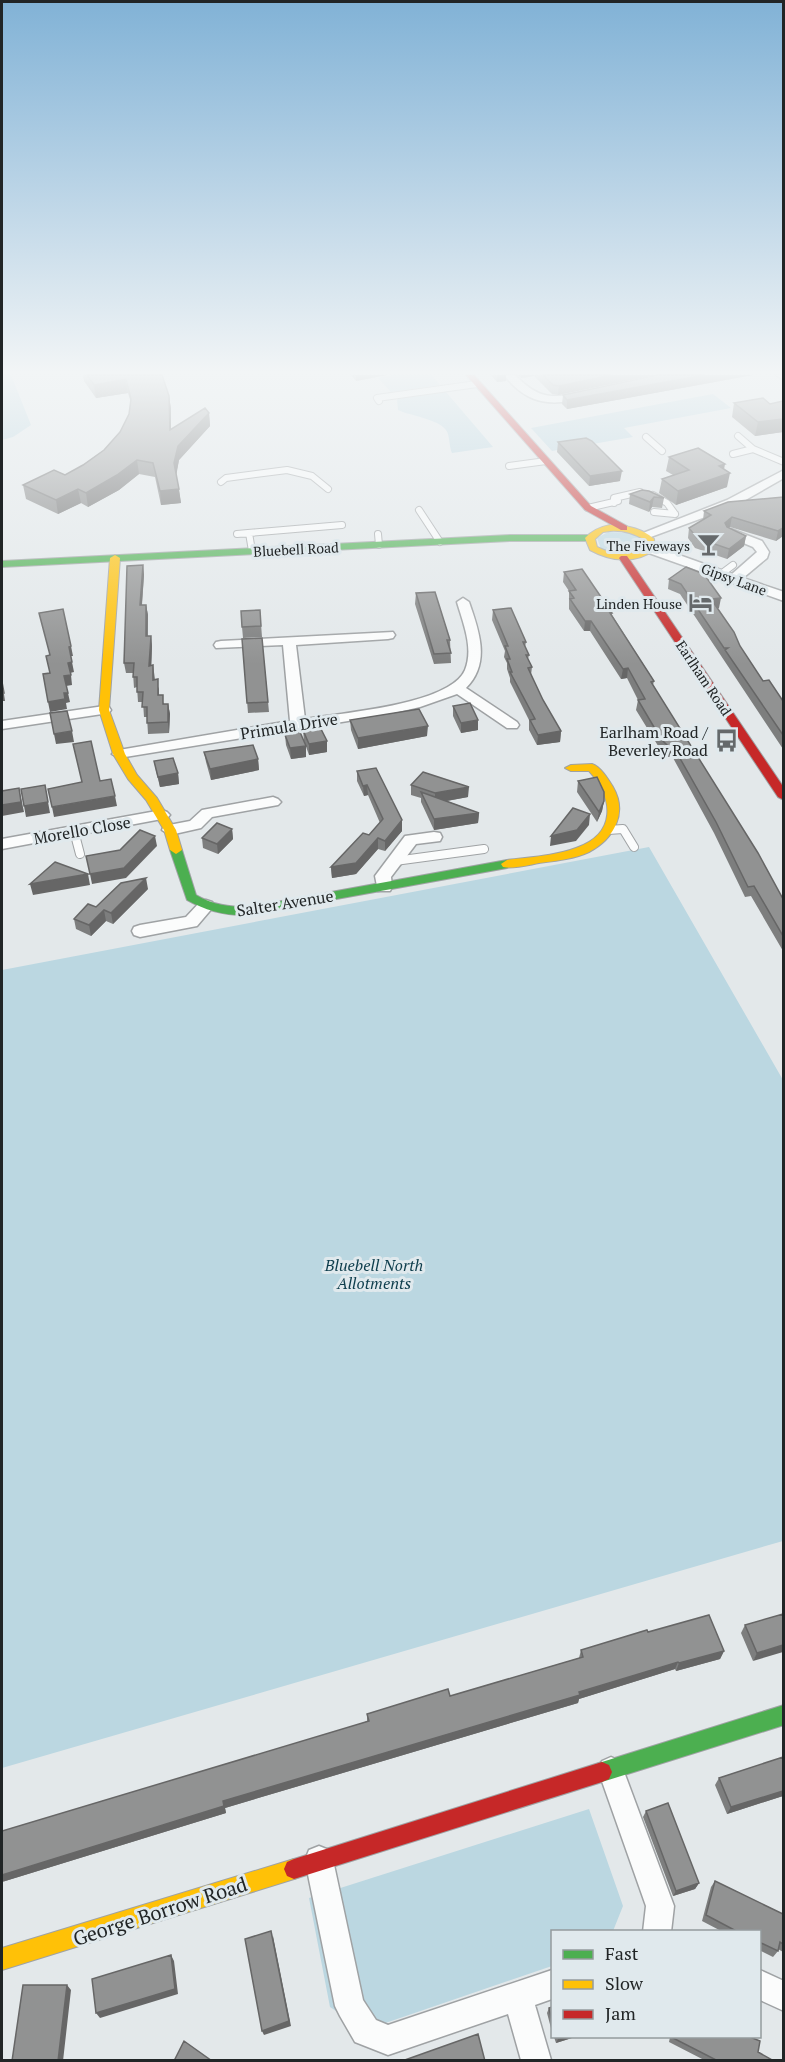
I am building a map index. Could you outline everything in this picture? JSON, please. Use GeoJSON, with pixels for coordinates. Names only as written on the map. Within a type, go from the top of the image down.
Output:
{"type":"FeatureCollection","features":[{"type":"Feature","properties":{"kind":"street"},"geometry":{"type":"LineString","coordinates":[[555,471],[588,508],[624,528],[644,535],[651,544],[650,549],[645,554],[624,558],[608,556],[597,551],[591,545],[595,534],[588,508]]}},
{"type":"Feature","properties":{"kind":"street"},"geometry":{"type":"LineString","coordinates":[[644,535],[681,518],[731,503],[783,474]]}},
{"type":"Feature","properties":{"kind":"street","name":"Bluebell Road"},"geometry":{"type":"LineString","coordinates":[[2,564],[252,551],[378,539],[440,542],[595,534],[624,528]]}},
{"type":"Feature","properties":{"kind":"street"},"geometry":{"type":"LineString","coordinates":[[731,533],[758,544],[764,552],[734,579]]}},
{"type":"Feature","properties":{"kind":"street","name":"Gipsy Lane"},"geometry":{"type":"LineString","coordinates":[[650,549],[783,597]]}},
{"type":"Feature","properties":{"kind":"street"},"geometry":{"type":"LineString","coordinates":[[115,558],[104,710],[119,754],[132,777],[151,798],[170,830],[184,881],[191,897],[206,906],[191,922],[140,931]]}},
{"type":"Feature","properties":{"kind":"street","name":"Earlham Road"},"geometry":{"type":"LineString","coordinates":[[624,558],[776,774],[783,797]]}},
{"type":"Feature","properties":{"kind":"street"},"geometry":{"type":"LineString","coordinates":[[470,610],[475,651],[474,665],[468,678],[457,688],[512,725]]}},
{"type":"Feature","properties":{"kind":"street"},"geometry":{"type":"LineString","coordinates":[[221,645],[289,641],[367,641],[388,635]]}},
{"type":"Feature","properties":{"kind":"street"},"geometry":{"type":"LineString","coordinates":[[289,641],[298,725]]}},
{"type":"Feature","properties":{"kind":"street","name":"Primula Drive"},"geometry":{"type":"LineString","coordinates":[[119,754],[422,702],[457,688]]}},
{"type":"Feature","properties":{"kind":"street"},"geometry":{"type":"LineString","coordinates":[[2,725],[104,710]]}},
{"type":"Feature","properties":{"kind":"street"},"geometry":{"type":"LineString","coordinates":[[579,765],[592,767],[598,772],[615,797],[617,808],[608,830]]}},
{"type":"Feature","properties":{"kind":"street"},"geometry":{"type":"LineString","coordinates":[[170,830],[195,825],[207,813],[273,802]]}},
{"type":"Feature","properties":{"kind":"street","name":"Morello Close"},"geometry":{"type":"LineString","coordinates":[[2,844],[162,815]]}},
{"type":"Feature","properties":{"kind":"street","name":"Salter Avenue"},"geometry":{"type":"LineString","coordinates":[[206,906],[228,912],[249,911],[565,854],[584,850],[597,842],[608,830]]}},
{"type":"Feature","properties":{"kind":"street"},"geometry":{"type":"LineString","coordinates":[[384,887],[383,876],[415,833],[434,837]]}},
{"type":"Feature","properties":{"kind":"street","name":"George Borrow Road"},"geometry":{"type":"LineString","coordinates":[[2,1959],[783,1715]]}},
{"type":"Feature","properties":{"kind":"street"},"geometry":{"type":"LineString","coordinates":[[611,1770],[660,1905],[657,1930]]}},
{"type":"Feature","properties":{"kind":"street"},"geometry":{"type":"LineString","coordinates":[[319,1860],[350,2007],[366,2031],[388,2040],[551,1985]]}},
{"type":"Feature","properties":{"kind":"street"},"geometry":{"type":"LineString","coordinates":[[761,1986],[783,1997]]}},
{"type":"Feature","properties":{"kind":"street"},"geometry":{"type":"LineString","coordinates":[[518,1996],[536,2061]]}},
{"type":"Feature","properties":{"kind":"lane"},"geometry":{"type":"LineString","coordinates":[[221,482],[226,478],[278,471]]}},
{"type":"Feature","properties":{"kind":"lane"},"geometry":{"type":"LineString","coordinates":[[292,471],[312,476],[328,489]]}},
{"type":"Feature","properties":{"kind":"lane"},"geometry":{"type":"LineString","coordinates":[[614,502],[614,498],[646,492],[667,503],[681,518]]}},
{"type":"Feature","properties":{"kind":"lane"},"geometry":{"type":"LineString","coordinates":[[588,508],[632,499]]}},
{"type":"Feature","properties":{"kind":"lane"},"geometry":{"type":"LineString","coordinates":[[681,518],[660,509],[681,518]]}},
{"type":"Feature","properties":{"kind":"lane"},"geometry":{"type":"LineString","coordinates":[[419,510],[440,542]]}},
{"type":"Feature","properties":{"kind":"lane"},"geometry":{"type":"LineString","coordinates":[[237,534],[342,525]]}},
{"type":"Feature","properties":{"kind":"lane"},"geometry":{"type":"LineString","coordinates":[[249,533],[252,551]]}},
{"type":"Feature","properties":{"kind":"lane"},"geometry":{"type":"LineString","coordinates":[[721,574],[733,565]]}},
{"type":"Feature","properties":{"kind":"lane"},"geometry":{"type":"LineString","coordinates":[[608,830],[623,829],[634,848]]}},
{"type":"Feature","properties":{"kind":"lane"},"geometry":{"type":"LineString","coordinates":[[74,831],[80,854]]}},
{"type":"Feature","properties":{"kind":"lane"},"geometry":{"type":"LineString","coordinates":[[395,861],[484,849]]}},
{"type":"Feature","properties":{"kind":"green space"},"geometry":{"type":"Polygon","coordinates":[[[608,532],[630,533],[642,539],[643,548],[627,555],[601,549],[597,538],[608,532]]]}},
{"type":"Feature","properties":{"kind":"green space","name":"Bluebell North Allotments"},"geometry":{"type":"Polygon","coordinates":[[[649,847],[783,1080],[783,1541],[2,1768],[2,970],[649,847]]]}},
{"type":"Feature","properties":{"kind":"green space"},"geometry":{"type":"Polygon","coordinates":[[[589,1809],[623,1906],[613,1930],[551,1930],[551,1966],[365,2030],[330,2007],[309,1898],[589,1809]]]}},
{"type":"Feature","properties":{"kind":"building"},"geometry":{"type":"Polygon","coordinates":[[[51,471],[65,475],[72,471],[122,471],[86,493],[78,489],[56,500],[23,485],[51,471]]]}},
{"type":"Feature","properties":{"kind":"building"},"geometry":{"type":"Polygon","coordinates":[[[155,471],[176,471],[179,489],[160,491],[155,471]]]}},
{"type":"Feature","properties":{"kind":"building"},"geometry":{"type":"Polygon","coordinates":[[[586,471],[621,471],[590,476],[586,471]]]}},
{"type":"Feature","properties":{"kind":"building"},"geometry":{"type":"Polygon","coordinates":[[[685,471],[730,473],[678,491],[662,479],[685,471]]]}},
{"type":"Feature","properties":{"kind":"building"},"geometry":{"type":"Polygon","coordinates":[[[642,490],[664,498],[654,497],[650,502],[630,494],[642,490]]]}},
{"type":"Feature","properties":{"kind":"building"},"geometry":{"type":"Polygon","coordinates":[[[783,497],[783,528],[778,531],[732,517],[725,523],[727,527],[746,536],[729,549],[697,538],[689,528],[711,515],[704,511],[728,502],[783,497]]]}},
{"type":"Feature","properties":{"kind":"building"},"geometry":{"type":"Polygon","coordinates":[[[143,565],[140,605],[146,605],[146,636],[151,636],[149,666],[153,665],[153,680],[158,679],[158,695],[163,695],[163,704],[168,704],[168,722],[147,723],[147,707],[142,707],[143,692],[137,692],[137,677],[133,677],[134,663],[124,663],[127,566],[143,565]]]}},
{"type":"Feature","properties":{"kind":"building"},"geometry":{"type":"Polygon","coordinates":[[[686,567],[704,574],[721,598],[711,599],[734,632],[740,646],[763,681],[769,680],[783,701],[783,735],[725,650],[728,648],[724,648],[681,584],[669,579],[686,567]]]}},
{"type":"Feature","properties":{"kind":"building"},"geometry":{"type":"Polygon","coordinates":[[[582,569],[612,613],[610,613],[654,681],[651,682],[758,853],[783,899],[783,936],[754,886],[748,887],[716,822],[673,746],[668,746],[661,739],[638,700],[645,699],[628,668],[623,669],[591,621],[585,621],[570,599],[574,598],[569,591],[576,590],[564,572],[582,569]]]}},
{"type":"Feature","properties":{"kind":"building"},"geometry":{"type":"Polygon","coordinates":[[[435,592],[450,640],[447,640],[451,653],[434,654],[416,593],[435,592]]]}},
{"type":"Feature","properties":{"kind":"building"},"geometry":{"type":"Polygon","coordinates":[[[511,608],[526,642],[523,642],[529,655],[526,655],[532,667],[528,668],[561,731],[538,735],[530,720],[535,719],[510,672],[512,672],[507,659],[510,659],[505,646],[508,646],[493,610],[511,608]]]}},
{"type":"Feature","properties":{"kind":"building"},"geometry":{"type":"Polygon","coordinates":[[[63,609],[71,646],[69,647],[72,662],[68,663],[71,675],[64,676],[68,693],[64,693],[65,699],[48,702],[43,674],[50,673],[46,656],[50,655],[39,613],[63,609]]]}},
{"type":"Feature","properties":{"kind":"building"},"geometry":{"type":"Polygon","coordinates":[[[260,610],[261,626],[242,627],[241,611],[260,610]]]}},
{"type":"Feature","properties":{"kind":"building"},"geometry":{"type":"Polygon","coordinates":[[[262,638],[268,702],[247,703],[242,639],[262,638]]]}},
{"type":"Feature","properties":{"kind":"building"},"geometry":{"type":"Polygon","coordinates":[[[470,703],[478,720],[461,723],[453,706],[470,703]]]}},
{"type":"Feature","properties":{"kind":"building"},"geometry":{"type":"Polygon","coordinates":[[[419,709],[428,726],[358,738],[350,720],[419,709]]]}},
{"type":"Feature","properties":{"kind":"building"},"geometry":{"type":"Polygon","coordinates":[[[67,711],[72,731],[54,734],[50,713],[67,711]]]}},
{"type":"Feature","properties":{"kind":"building"},"geometry":{"type":"Polygon","coordinates":[[[320,727],[327,741],[309,744],[303,730],[320,727]]]}},
{"type":"Feature","properties":{"kind":"building"},"geometry":{"type":"Polygon","coordinates":[[[300,732],[306,746],[290,748],[285,735],[300,732]]]}},
{"type":"Feature","properties":{"kind":"building"},"geometry":{"type":"Polygon","coordinates":[[[91,741],[100,781],[111,779],[115,796],[52,807],[48,789],[82,782],[73,744],[91,741]]]}},
{"type":"Feature","properties":{"kind":"building"},"geometry":{"type":"Polygon","coordinates":[[[253,745],[258,759],[210,769],[204,752],[253,745]]]}},
{"type":"Feature","properties":{"kind":"building"},"geometry":{"type":"Polygon","coordinates":[[[173,758],[178,773],[158,777],[154,761],[173,758]]]}},
{"type":"Feature","properties":{"kind":"building"},"geometry":{"type":"Polygon","coordinates":[[[376,768],[402,820],[385,841],[378,838],[356,863],[331,867],[363,833],[369,835],[383,819],[367,785],[363,786],[357,771],[376,768]]]}},
{"type":"Feature","properties":{"kind":"building"},"geometry":{"type":"Polygon","coordinates":[[[423,772],[469,787],[435,793],[411,785],[423,772]]]}},
{"type":"Feature","properties":{"kind":"building"},"geometry":{"type":"Polygon","coordinates":[[[597,777],[604,792],[604,801],[599,812],[578,781],[597,777]]]}},
{"type":"Feature","properties":{"kind":"building"},"geometry":{"type":"Polygon","coordinates":[[[45,785],[48,802],[24,806],[21,789],[45,785]]]}},
{"type":"Feature","properties":{"kind":"building"},"geometry":{"type":"Polygon","coordinates":[[[19,788],[21,802],[2,805],[2,791],[19,788]]]}},
{"type":"Feature","properties":{"kind":"building"},"geometry":{"type":"Polygon","coordinates":[[[421,792],[479,813],[434,819],[421,792]]]}},
{"type":"Feature","properties":{"kind":"building"},"geometry":{"type":"Polygon","coordinates":[[[573,808],[590,814],[577,830],[551,836],[573,808]]]}},
{"type":"Feature","properties":{"kind":"building"},"geometry":{"type":"Polygon","coordinates":[[[217,823],[232,829],[217,844],[202,838],[217,823]]]}},
{"type":"Feature","properties":{"kind":"building"},"geometry":{"type":"Polygon","coordinates":[[[140,830],[155,836],[124,868],[90,874],[86,856],[120,850],[140,830]]]}},
{"type":"Feature","properties":{"kind":"building"},"geometry":{"type":"Polygon","coordinates":[[[55,862],[88,874],[30,884],[55,862]]]}},
{"type":"Feature","properties":{"kind":"building"},"geometry":{"type":"Polygon","coordinates":[[[146,878],[111,913],[104,910],[89,925],[74,919],[88,904],[96,907],[121,883],[146,878]]]}},
{"type":"Feature","properties":{"kind":"building"},"geometry":{"type":"Polygon","coordinates":[[[783,1614],[783,1645],[757,1653],[745,1625],[783,1614]]]}},
{"type":"Feature","properties":{"kind":"building"},"geometry":{"type":"Polygon","coordinates":[[[709,1615],[724,1651],[678,1662],[579,1692],[580,1695],[223,1801],[224,1806],[2,1875],[2,1831],[369,1721],[367,1714],[448,1689],[450,1696],[583,1657],[581,1650],[647,1630],[648,1632],[709,1615]]]}},
{"type":"Feature","properties":{"kind":"building"},"geometry":{"type":"Polygon","coordinates":[[[783,1757],[783,1791],[731,1807],[719,1778],[783,1757]]]}},
{"type":"Feature","properties":{"kind":"building"},"geometry":{"type":"Polygon","coordinates":[[[668,1803],[699,1883],[676,1891],[646,1811],[668,1803]]]}},
{"type":"Feature","properties":{"kind":"building"},"geometry":{"type":"Polygon","coordinates":[[[715,1881],[783,1914],[783,1944],[780,1942],[778,1951],[761,1943],[761,1930],[734,1930],[706,1915],[715,1881]]]}},
{"type":"Feature","properties":{"kind":"building"},"geometry":{"type":"Polygon","coordinates":[[[271,1931],[289,2021],[262,2031],[245,1939],[271,1931]]]}},
{"type":"Feature","properties":{"kind":"building"},"geometry":{"type":"Polygon","coordinates":[[[171,1955],[175,1989],[96,2013],[92,1979],[171,1955]]]}},
{"type":"Feature","properties":{"kind":"building"},"geometry":{"type":"Polygon","coordinates":[[[23,1985],[67,1985],[58,2061],[12,2061],[23,1985]]]}},
{"type":"Feature","properties":{"kind":"building"},"geometry":{"type":"Polygon","coordinates":[[[478,2034],[485,2061],[402,2061],[478,2034]]]}},
{"type":"Feature","properties":{"kind":"building"},"geometry":{"type":"Polygon","coordinates":[[[673,2038],[752,2038],[760,2041],[758,2052],[774,2061],[718,2061],[673,2038]]]}},
{"type":"Feature","properties":{"kind":"building"},"geometry":{"type":"Polygon","coordinates":[[[184,2041],[212,2061],[174,2061],[184,2041]]]}},
{"type":"Feature","properties":{"kind":"traffic: fast"},"geometry":{"type":"LineString","coordinates":[[2,564],[510,538],[590,538]]}},
{"type":"Feature","properties":{"kind":"traffic: fast"},"geometry":{"type":"LineString","coordinates":[[176,850],[191,897],[212,907],[233,911],[249,911],[507,864]]}},
{"type":"Feature","properties":{"kind":"traffic: fast"},"geometry":{"type":"LineString","coordinates":[[602,1772],[784,1715]]}},
{"type":"Feature","properties":{"kind":"traffic: slow"},"geometry":{"type":"LineString","coordinates":[[610,528],[640,533],[649,539],[650,549],[643,553],[622,557],[593,548],[590,538],[600,530],[610,528]]}},
{"type":"Feature","properties":{"kind":"traffic: slow"},"geometry":{"type":"LineString","coordinates":[[115,558],[104,710],[119,754],[132,777],[151,798],[170,830],[176,850]]}},
{"type":"Feature","properties":{"kind":"traffic: slow"},"geometry":{"type":"LineString","coordinates":[[507,864],[578,852],[598,841],[607,831],[614,811],[609,789],[592,767],[571,768]]}},
{"type":"Feature","properties":{"kind":"traffic: slow"},"geometry":{"type":"LineString","coordinates":[[2,1959],[294,1869]]}},
{"type":"Feature","properties":{"kind":"traffic: jam"},"geometry":{"type":"LineString","coordinates":[[555,471],[588,508],[624,528]]}},
{"type":"Feature","properties":{"kind":"traffic: jam"},"geometry":{"type":"LineString","coordinates":[[624,558],[784,797]]}},
{"type":"Feature","properties":{"kind":"traffic: jam"},"geometry":{"type":"LineString","coordinates":[[294,1869],[602,1772]]}},
{"type":"Feature","properties":{"kind":"place","name":"The Fiveways"},"geometry":{"type":"Point","coordinates":[708,545]}},
{"type":"Feature","properties":{"kind":"place","name":"Linden House"},"geometry":{"type":"Point","coordinates":[700,603]}},
{"type":"Feature","properties":{"kind":"place","name":"Earlham Road / Beverley Road"},"geometry":{"type":"Point","coordinates":[726,741]}}]}
